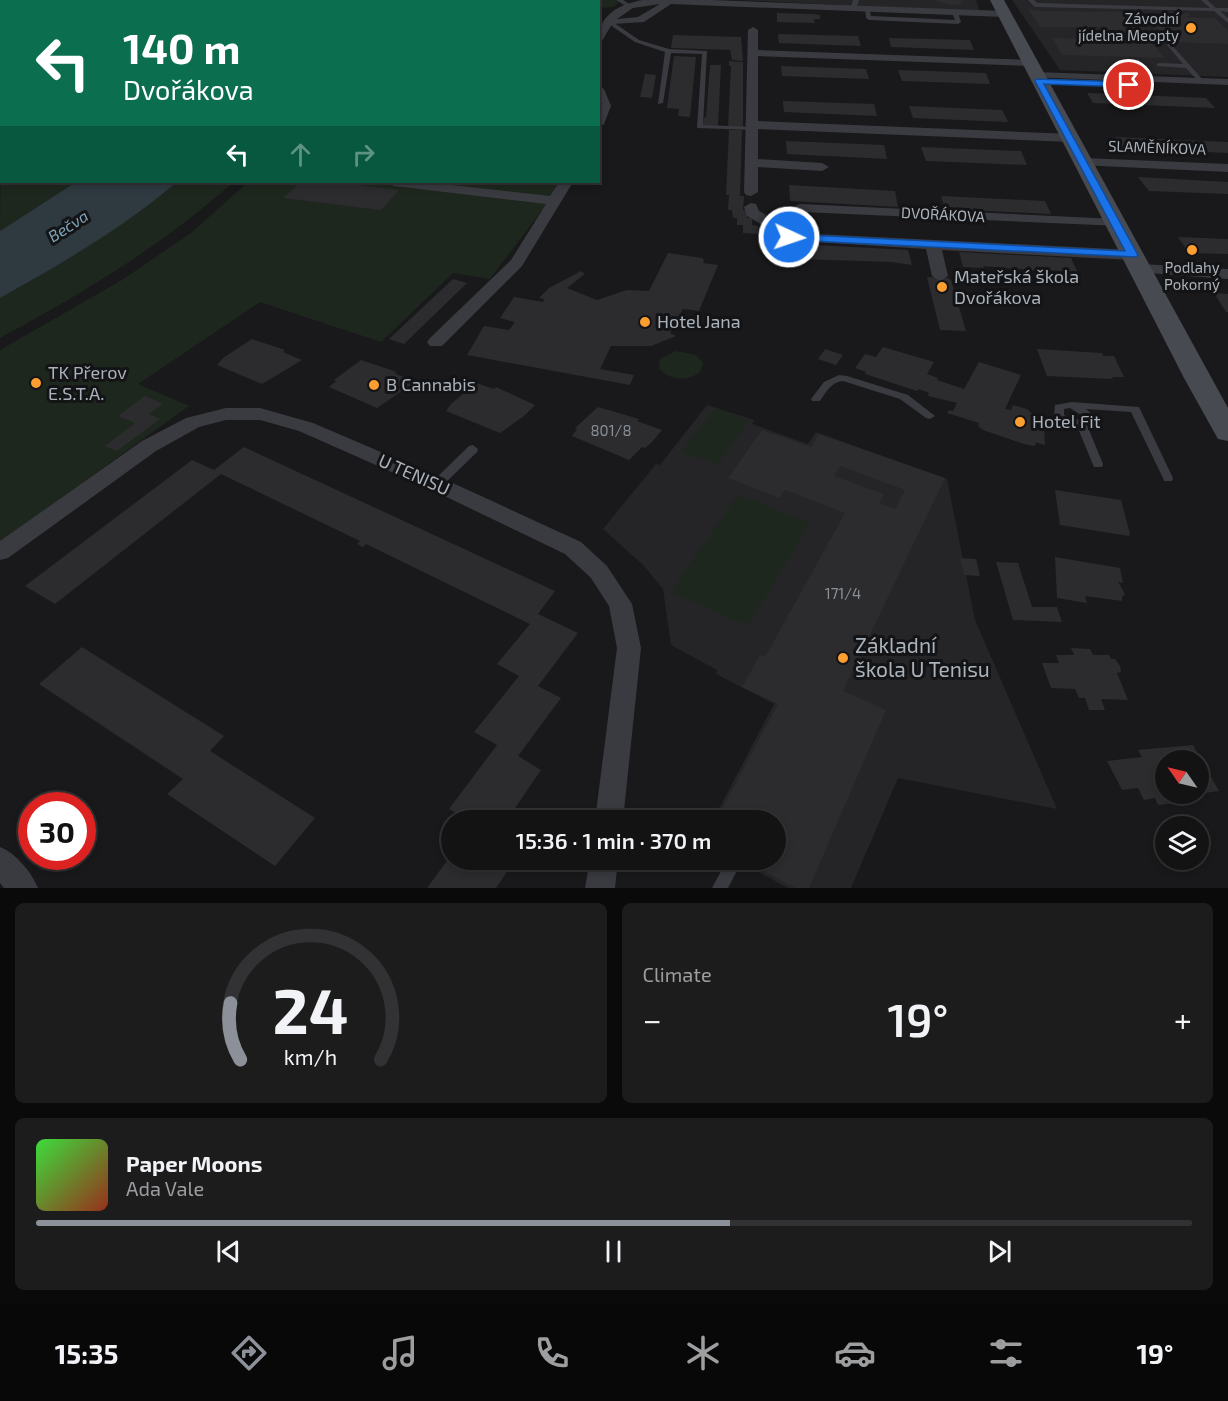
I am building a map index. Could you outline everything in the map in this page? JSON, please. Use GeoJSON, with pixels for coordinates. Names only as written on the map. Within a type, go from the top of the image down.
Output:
{"type":"FeatureCollection","features":[{"type":"Feature","properties":{"kind":"main road"},"geometry":{"type":"LineString","coordinates":[[1001,7],[1034,73],[1228,432]]}},
{"type":"Feature","properties":{"kind":"street"},"geometry":{"type":"LineString","coordinates":[[608,21],[645,20],[668,2]]}},
{"type":"Feature","properties":{"kind":"street"},"geometry":{"type":"LineString","coordinates":[[600,35],[608,21],[623,3],[855,4],[867,9],[955,13],[1001,7]]}},
{"type":"Feature","properties":{"kind":"street"},"geometry":{"type":"LineString","coordinates":[[751,192],[753,30]]}},
{"type":"Feature","properties":{"kind":"street"},"geometry":{"type":"LineString","coordinates":[[753,53],[1224,87]]}},
{"type":"Feature","properties":{"kind":"street"},"geometry":{"type":"LineString","coordinates":[[1034,73],[1201,81],[1224,87]]}},
{"type":"Feature","properties":{"kind":"street"},"geometry":{"type":"LineString","coordinates":[[600,94],[605,106],[600,119]]}},
{"type":"Feature","properties":{"kind":"street"},"geometry":{"type":"LineString","coordinates":[[753,127],[1071,138]]}},
{"type":"Feature","properties":{"kind":"street","name":"SLAMĚNÍKOVA"},"geometry":{"type":"LineString","coordinates":[[1084,162],[1228,168]]}},
{"type":"Feature","properties":{"kind":"street"},"geometry":{"type":"LineString","coordinates":[[752,163],[822,167]]}},
{"type":"Feature","properties":{"kind":"street"},"geometry":{"type":"LineString","coordinates":[[402,183],[555,201]]}},
{"type":"Feature","properties":{"kind":"street"},"geometry":{"type":"LineString","coordinates":[[436,342],[517,263],[565,183]]}},
{"type":"Feature","properties":{"kind":"street","name":"DVOŘÁKOVA"},"geometry":{"type":"LineString","coordinates":[[751,207],[752,213],[780,229],[789,230]]}},
{"type":"Feature","properties":{"kind":"street","name":"DVOŘÁKOVA"},"geometry":{"type":"LineString","coordinates":[[1116,223],[800,208],[789,213],[789,237],[933,245],[1137,262],[1228,274]]}},
{"type":"Feature","properties":{"kind":"street","name":"DVOŘÁKOVA"},"geometry":{"type":"LineString","coordinates":[[933,245],[940,276]]}},
{"type":"Feature","properties":{"kind":"street","name":"U TENISU"},"geometry":{"type":"LineString","coordinates":[[0,552],[149,446],[193,422],[226,414],[260,414],[306,427],[437,484],[573,548],[599,572],[620,604],[629,648],[610,810]]}},
{"type":"Feature","properties":{"kind":"street"},"geometry":{"type":"LineString","coordinates":[[0,861],[23,888]]}},
{"type":"Feature","properties":{"kind":"street"},"geometry":{"type":"LineString","coordinates":[[600,888],[603,870]]}},
{"type":"Feature","properties":{"kind":"lane"},"geometry":{"type":"LineString","coordinates":[[1031,0],[1035,5],[1228,10]]}},
{"type":"Feature","properties":{"kind":"lane"},"geometry":{"type":"LineString","coordinates":[[1204,0],[1228,21]]}},
{"type":"Feature","properties":{"kind":"lane"},"geometry":{"type":"LineString","coordinates":[[608,21],[636,41],[668,51],[705,52],[699,127],[753,127]]}},
{"type":"Feature","properties":{"kind":"lane"},"geometry":{"type":"LineString","coordinates":[[1170,45],[1201,81]]}},
{"type":"Feature","properties":{"kind":"lane"},"geometry":{"type":"LineString","coordinates":[[660,103],[668,51]]}},
{"type":"Feature","properties":{"kind":"lane"},"geometry":{"type":"LineString","coordinates":[[1159,65],[1188,66]]}},
{"type":"Feature","properties":{"kind":"lane"},"geometry":{"type":"LineString","coordinates":[[816,399],[826,383],[836,378],[844,378],[904,397],[930,416]]}},
{"type":"Feature","properties":{"kind":"lane"},"geometry":{"type":"LineString","coordinates":[[1077,407],[1087,414],[1086,420],[1081,423],[1066,421],[1057,412],[1063,406],[1077,407],[1078,405],[1135,409],[1168,478]]}},
{"type":"Feature","properties":{"kind":"lane"},"geometry":{"type":"LineString","coordinates":[[1081,423],[1098,464]]}},
{"type":"Feature","properties":{"kind":"lane"},"geometry":{"type":"LineString","coordinates":[[437,484],[473,449]]}},
{"type":"Feature","properties":{"kind":"lane"},"geometry":{"type":"LineString","coordinates":[[720,888],[729,870]]}},
{"type":"Feature","properties":{"kind":"shaded area"},"geometry":{"type":"Polygon","coordinates":[[[600,0],[615,0],[619,3],[613,7],[600,8],[600,0]]]}},
{"type":"Feature","properties":{"kind":"shaded area"},"geometry":{"type":"Polygon","coordinates":[[[735,0],[976,0],[979,10],[975,11],[735,0]]]}},
{"type":"Feature","properties":{"kind":"shaded area"},"geometry":{"type":"Polygon","coordinates":[[[1012,0],[1228,0],[1228,77],[1060,70],[1012,0]]]}},
{"type":"Feature","properties":{"kind":"shaded area"},"geometry":{"type":"Polygon","coordinates":[[[0,183],[74,183],[0,231],[0,183]]]}},
{"type":"Feature","properties":{"kind":"shaded area"},"geometry":{"type":"Polygon","coordinates":[[[176,183],[233,183],[178,227],[122,267],[0,338],[0,298],[69,258],[176,183]]]}},
{"type":"Feature","properties":{"kind":"shaded area"},"geometry":{"type":"Polygon","coordinates":[[[247,183],[557,183],[543,209],[490,279],[453,273],[381,342],[260,302],[138,384],[189,406],[0,542],[0,350],[122,280],[191,233],[247,183]]]}},
{"type":"Feature","properties":{"kind":"shaded area"},"geometry":{"type":"Polygon","coordinates":[[[676,351],[696,355],[703,363],[701,371],[685,378],[674,378],[663,372],[659,368],[660,359],[676,351]]]}},
{"type":"Feature","properties":{"kind":"shaded area","name":"Základní škola U Tenisu"},"geometry":{"type":"Polygon","coordinates":[[[707,405],[754,420],[752,424],[808,444],[816,432],[947,479],[975,620],[1057,809],[898,778],[851,888],[788,888],[755,870],[786,870],[786,810],[718,810],[774,704],[716,674],[717,670],[671,645],[663,589],[643,565],[603,529],[656,464],[660,465],[707,405]]]}},
{"type":"Feature","properties":{"kind":"shaded area"},"geometry":{"type":"Polygon","coordinates":[[[715,408],[749,420],[717,465],[682,451],[715,408]]]}},
{"type":"Feature","properties":{"kind":"shaded area"},"geometry":{"type":"Polygon","coordinates":[[[738,495],[810,523],[748,626],[671,592],[738,495]]]}},
{"type":"Feature","properties":{"kind":"water","name":"Bečva"},"geometry":{"type":"Polygon","coordinates":[[[74,183],[176,183],[113,230],[0,298],[0,231],[74,183]]]}},
{"type":"Feature","properties":{"kind":"building"},"geometry":{"type":"Polygon","coordinates":[[[934,0],[964,0],[959,2],[964,4],[949,5],[934,0]]]}},
{"type":"Feature","properties":{"kind":"building"},"geometry":{"type":"Polygon","coordinates":[[[1028,9],[1128,12],[1144,30],[1127,28],[1131,33],[1109,32],[1105,27],[1040,27],[1028,9]]]}},
{"type":"Feature","properties":{"kind":"building","name":"Závodní jídelna Meopty"},"geometry":{"type":"Polygon","coordinates":[[[1170,12],[1188,13],[1191,16],[1182,17],[1215,18],[1228,31],[1228,44],[1169,42],[1146,16],[1173,16],[1170,12]]]}},
{"type":"Feature","properties":{"kind":"building"},"geometry":{"type":"Polygon","coordinates":[[[777,13],[813,14],[820,15],[820,19],[814,19],[815,23],[777,22],[777,13]]]}},
{"type":"Feature","properties":{"kind":"building"},"geometry":{"type":"Polygon","coordinates":[[[778,34],[858,36],[861,46],[779,43],[778,34]]]}},
{"type":"Feature","properties":{"kind":"building"},"geometry":{"type":"Polygon","coordinates":[[[673,35],[741,37],[743,61],[732,60],[730,50],[671,48],[673,35]]]}},
{"type":"Feature","properties":{"kind":"building"},"geometry":{"type":"Polygon","coordinates":[[[889,38],[970,40],[974,50],[891,47],[889,38]]]}},
{"type":"Feature","properties":{"kind":"building"},"geometry":{"type":"Polygon","coordinates":[[[1052,38],[1149,40],[1165,58],[1062,55],[1052,38]]]}},
{"type":"Feature","properties":{"kind":"building"},"geometry":{"type":"Polygon","coordinates":[[[674,56],[696,57],[690,117],[678,116],[679,109],[667,108],[674,56]]]}},
{"type":"Feature","properties":{"kind":"building"},"geometry":{"type":"Polygon","coordinates":[[[729,61],[743,62],[743,127],[728,127],[731,66],[729,66],[729,61]]]}},
{"type":"Feature","properties":{"kind":"building"},"geometry":{"type":"Polygon","coordinates":[[[710,65],[721,65],[718,126],[703,125],[704,117],[706,118],[710,65]]]}},
{"type":"Feature","properties":{"kind":"building"},"geometry":{"type":"Polygon","coordinates":[[[781,66],[866,69],[869,79],[782,76],[781,66]]]}},
{"type":"Feature","properties":{"kind":"building"},"geometry":{"type":"Polygon","coordinates":[[[898,70],[986,73],[990,84],[902,81],[898,70]]]}},
{"type":"Feature","properties":{"kind":"building"},"geometry":{"type":"Polygon","coordinates":[[[645,74],[656,75],[652,98],[640,97],[645,74]]]}},
{"type":"Feature","properties":{"kind":"building"},"geometry":{"type":"Polygon","coordinates":[[[1087,93],[1206,98],[1215,108],[1093,103],[1087,93]]]}},
{"type":"Feature","properties":{"kind":"building"},"geometry":{"type":"Polygon","coordinates":[[[783,101],[874,104],[877,116],[784,112],[783,101]]]}},
{"type":"Feature","properties":{"kind":"building"},"geometry":{"type":"Polygon","coordinates":[[[909,106],[1002,110],[1008,122],[913,118],[909,106]]]}},
{"type":"Feature","properties":{"kind":"building"},"geometry":{"type":"Polygon","coordinates":[[[729,130],[742,130],[740,196],[744,196],[743,210],[747,211],[747,218],[752,218],[752,225],[758,226],[758,234],[743,233],[743,225],[737,225],[737,218],[733,218],[732,210],[728,210],[729,195],[726,195],[729,130]]]}},
{"type":"Feature","properties":{"kind":"building"},"geometry":{"type":"Polygon","coordinates":[[[1115,137],[1228,142],[1228,153],[1122,148],[1115,137]]]}},
{"type":"Feature","properties":{"kind":"building"},"geometry":{"type":"Polygon","coordinates":[[[786,141],[884,145],[887,159],[787,154],[786,141]]]}},
{"type":"Feature","properties":{"kind":"building"},"geometry":{"type":"Polygon","coordinates":[[[921,147],[1021,151],[1027,165],[926,161],[921,147]]]}},
{"type":"Feature","properties":{"kind":"building"},"geometry":{"type":"Polygon","coordinates":[[[1138,177],[1228,182],[1228,194],[1149,191],[1138,177]]]}},
{"type":"Feature","properties":{"kind":"building"},"geometry":{"type":"Polygon","coordinates":[[[300,183],[342,183],[399,190],[381,210],[283,198],[300,183]]]}},
{"type":"Feature","properties":{"kind":"building"},"geometry":{"type":"Polygon","coordinates":[[[789,185],[895,191],[898,207],[790,201],[789,185]]]}},
{"type":"Feature","properties":{"kind":"building"},"geometry":{"type":"Polygon","coordinates":[[[941,196],[1045,201],[1051,214],[945,209],[941,196]]]}},
{"type":"Feature","properties":{"kind":"building"},"geometry":{"type":"Polygon","coordinates":[[[1178,237],[1228,239],[1228,254],[1189,253],[1178,237]]]}},
{"type":"Feature","properties":{"kind":"building"},"geometry":{"type":"Polygon","coordinates":[[[798,244],[908,250],[912,265],[891,262],[799,259],[798,244]]]}},
{"type":"Feature","properties":{"kind":"building"},"geometry":{"type":"Polygon","coordinates":[[[959,252],[1071,258],[1078,273],[983,266],[984,268],[963,267],[959,252]]]}},
{"type":"Feature","properties":{"kind":"building"},"geometry":{"type":"Polygon","coordinates":[[[668,253],[702,258],[703,263],[718,265],[699,311],[683,309],[670,333],[676,336],[651,346],[611,346],[600,369],[634,375],[630,385],[467,355],[484,326],[509,330],[515,322],[500,318],[514,297],[543,302],[544,299],[539,298],[549,288],[581,271],[585,274],[567,288],[597,300],[627,290],[649,291],[668,253]]]}},
{"type":"Feature","properties":{"kind":"building"},"geometry":{"type":"Polygon","coordinates":[[[927,277],[951,280],[966,331],[940,330],[927,277]]]}},
{"type":"Feature","properties":{"kind":"building"},"geometry":{"type":"Polygon","coordinates":[[[453,279],[467,283],[404,344],[389,339],[453,279]]]}},
{"type":"Feature","properties":{"kind":"building"},"geometry":{"type":"Polygon","coordinates":[[[1214,293],[1228,294],[1228,312],[1226,312],[1214,293]]]}},
{"type":"Feature","properties":{"kind":"building"},"geometry":{"type":"Polygon","coordinates":[[[252,339],[285,350],[283,352],[302,360],[262,384],[217,365],[223,358],[252,339]]]}},
{"type":"Feature","properties":{"kind":"building"},"geometry":{"type":"Polygon","coordinates":[[[883,347],[934,362],[927,374],[938,378],[937,380],[964,389],[979,362],[1021,375],[1005,409],[1011,410],[1013,405],[1027,409],[1037,418],[1044,427],[1045,445],[1034,442],[1036,444],[1034,446],[1024,444],[983,430],[978,426],[979,423],[947,413],[949,410],[953,411],[957,403],[928,396],[929,393],[919,389],[917,391],[865,374],[866,372],[855,368],[865,354],[876,357],[883,347]]]}},
{"type":"Feature","properties":{"kind":"building"},"geometry":{"type":"Polygon","coordinates":[[[825,349],[843,355],[836,365],[818,359],[825,349]]]}},
{"type":"Feature","properties":{"kind":"building"},"geometry":{"type":"Polygon","coordinates":[[[1037,349],[1102,353],[1103,356],[1114,356],[1124,377],[1112,377],[1113,379],[1047,376],[1037,349]]]}},
{"type":"Feature","properties":{"kind":"building"},"geometry":{"type":"Polygon","coordinates":[[[361,360],[397,372],[394,373],[415,382],[377,408],[329,387],[336,381],[334,380],[361,360]]]}},
{"type":"Feature","properties":{"kind":"building"},"geometry":{"type":"Polygon","coordinates":[[[476,383],[494,389],[496,387],[535,405],[500,433],[446,411],[476,383]]]}},
{"type":"Feature","properties":{"kind":"building"},"geometry":{"type":"Polygon","coordinates":[[[145,396],[163,404],[149,414],[160,419],[117,451],[105,446],[135,423],[118,416],[145,396]]]}},
{"type":"Feature","properties":{"kind":"building"},"geometry":{"type":"Polygon","coordinates":[[[598,407],[639,419],[637,421],[662,430],[652,442],[645,448],[642,447],[629,460],[572,436],[577,429],[575,428],[598,407]]]}},
{"type":"Feature","properties":{"kind":"building"},"geometry":{"type":"Polygon","coordinates":[[[762,430],[811,447],[819,434],[945,478],[843,691],[886,710],[809,888],[795,888],[762,870],[786,870],[786,810],[721,810],[778,704],[742,687],[760,655],[765,657],[845,513],[785,490],[779,498],[728,478],[762,430]],[[840,466],[834,476],[884,494],[879,503],[895,509],[905,490],[840,466]]]}},
{"type":"Feature","properties":{"kind":"building"},"geometry":{"type":"Polygon","coordinates":[[[244,447],[555,591],[538,614],[578,633],[538,686],[561,698],[518,756],[541,770],[514,810],[449,809],[497,745],[474,732],[519,676],[497,664],[530,624],[366,544],[363,547],[357,544],[360,541],[221,474],[55,604],[25,586],[192,460],[214,470],[244,447]]]}},
{"type":"Feature","properties":{"kind":"building"},"geometry":{"type":"Polygon","coordinates":[[[1055,490],[1121,500],[1129,536],[1060,525],[1055,490]]]}},
{"type":"Feature","properties":{"kind":"building"},"geometry":{"type":"Polygon","coordinates":[[[1055,557],[1120,568],[1123,583],[1118,582],[1125,594],[1122,601],[1085,596],[1087,603],[1057,598],[1055,557]]]}},
{"type":"Feature","properties":{"kind":"building"},"geometry":{"type":"Polygon","coordinates":[[[960,558],[976,559],[980,576],[964,575],[960,558]]]}},
{"type":"Feature","properties":{"kind":"building"},"geometry":{"type":"Polygon","coordinates":[[[996,562],[1018,563],[1032,607],[1057,607],[1062,622],[1013,620],[996,562]]]}},
{"type":"Feature","properties":{"kind":"building"},"geometry":{"type":"Polygon","coordinates":[[[82,647],[224,736],[210,751],[315,818],[275,866],[167,794],[183,779],[39,684],[82,647]]]}},
{"type":"Feature","properties":{"kind":"building"},"geometry":{"type":"Polygon","coordinates":[[[1071,648],[1090,649],[1093,655],[1109,655],[1111,659],[1115,659],[1120,666],[1121,672],[1117,673],[1128,700],[1101,699],[1105,710],[1089,710],[1085,698],[1079,698],[1075,689],[1051,688],[1042,663],[1059,663],[1056,655],[1074,655],[1071,648]]]}},
{"type":"Feature","properties":{"kind":"building"},"geometry":{"type":"Polygon","coordinates":[[[1193,745],[1196,750],[1155,750],[1155,798],[1144,800],[1138,788],[1122,790],[1107,761],[1142,757],[1138,750],[1193,745]]]}},
{"type":"Feature","properties":{"kind":"building"},"geometry":{"type":"Polygon","coordinates":[[[1209,773],[1219,791],[1209,792],[1209,773]]]}},
{"type":"Feature","properties":{"kind":"building"},"geometry":{"type":"Polygon","coordinates":[[[441,869],[508,870],[496,888],[427,888],[441,869]]]}},
{"type":"Feature","properties":{"kind":"place","name":"Závodní jídelna Meopty"},"geometry":{"type":"Point","coordinates":[1191,28]}},
{"type":"Feature","properties":{"kind":"place","name":"Podlahy Pokorný"},"geometry":{"type":"Point","coordinates":[1192,250]}},
{"type":"Feature","properties":{"kind":"place","name":"Mateřská škola Dvořákova"},"geometry":{"type":"Point","coordinates":[942,287]}},
{"type":"Feature","properties":{"kind":"place","name":"Hotel Jana"},"geometry":{"type":"Point","coordinates":[645,322]}},
{"type":"Feature","properties":{"kind":"place","name":"TK Přerov E.S.T.A."},"geometry":{"type":"Point","coordinates":[36,383]}},
{"type":"Feature","properties":{"kind":"place","name":"B Cannabis"},"geometry":{"type":"Point","coordinates":[374,385]}},
{"type":"Feature","properties":{"kind":"place","name":"Hotel Fit"},"geometry":{"type":"Point","coordinates":[1020,422]}},
{"type":"Feature","properties":{"kind":"place","name":"Základní škola U Tenisu"},"geometry":{"type":"Point","coordinates":[843,658]}},
{"type":"Feature","properties":{"kind":"route"},"geometry":{"type":"LineString","coordinates":[[789,237],[1132,255],[1039,81],[1129,85]]}}]}
